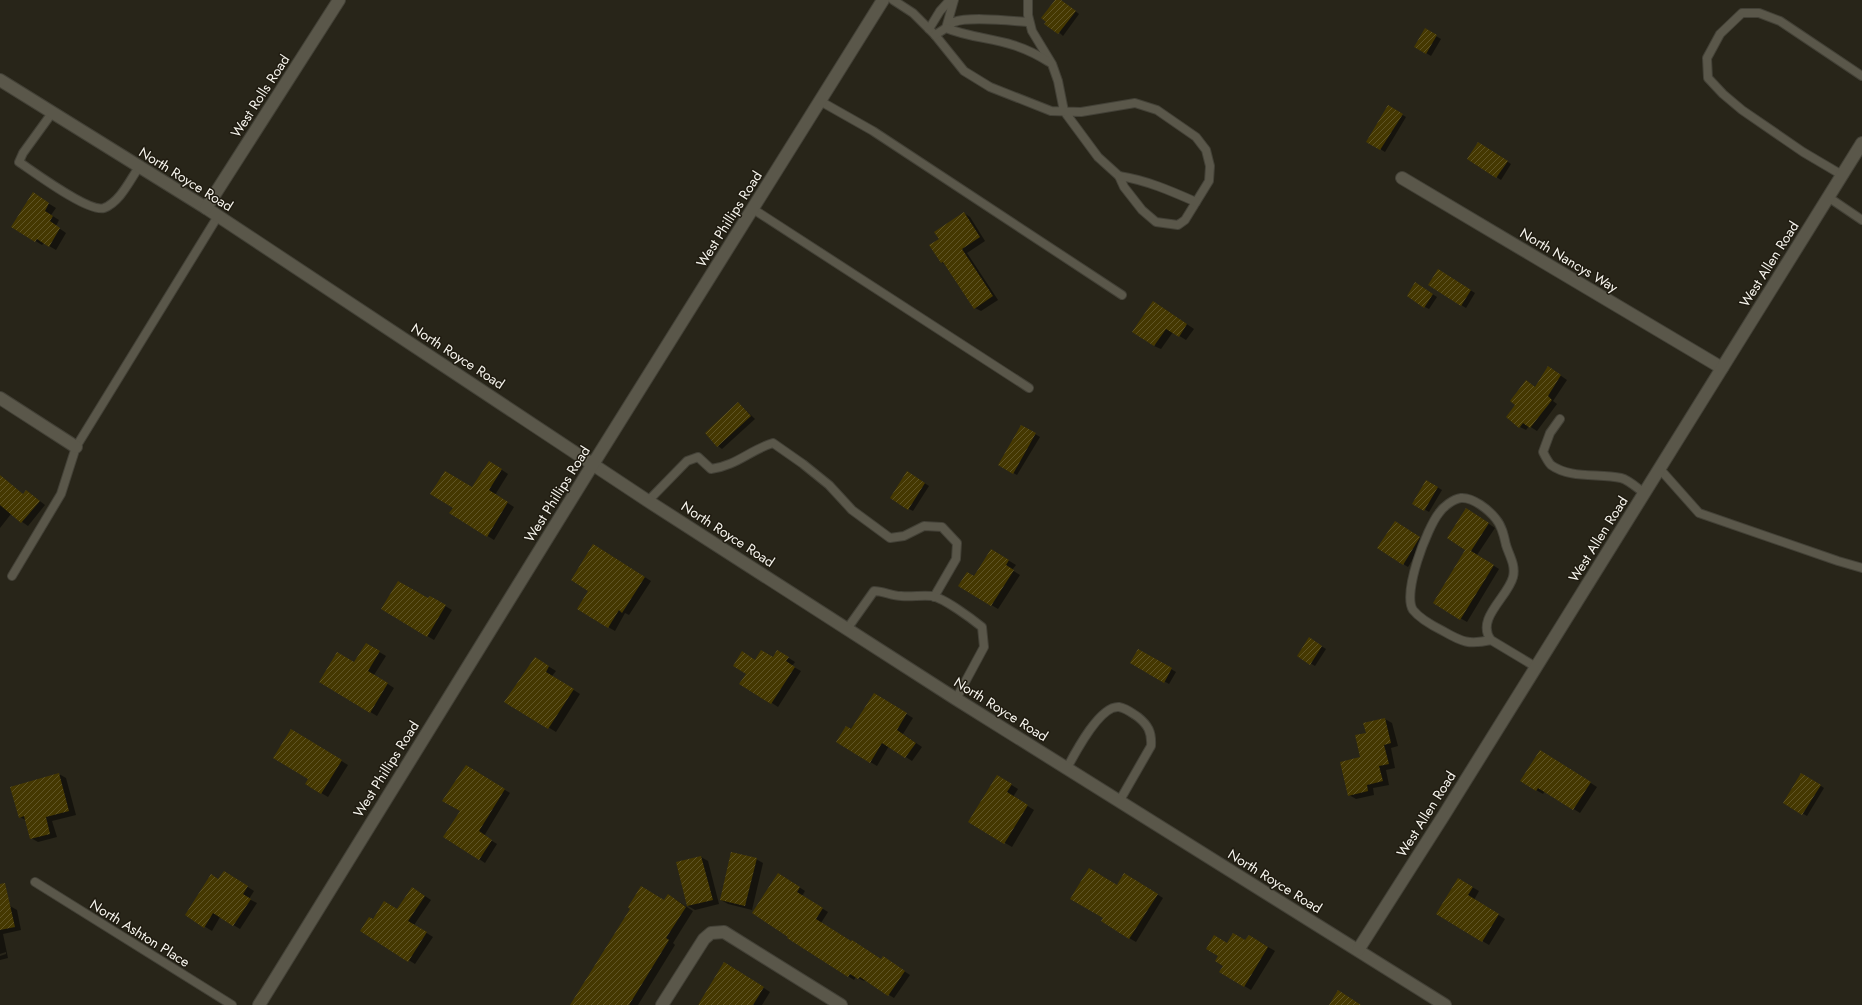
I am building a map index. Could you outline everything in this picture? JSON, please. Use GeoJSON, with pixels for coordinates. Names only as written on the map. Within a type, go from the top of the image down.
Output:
{"type":"FeatureCollection","features":[{"type":"Feature","properties":{"kind":"street","name":"West Rolls Road"},"geometry":{"type":"LineString","coordinates":[[206,208],[339,0]]}},
{"type":"Feature","properties":{"kind":"street","name":"West Phillips Road"},"geometry":{"type":"LineString","coordinates":[[258,1005],[593,464],[883,0]]}},
{"type":"Feature","properties":{"kind":"street","name":"North Royce Road"},"geometry":{"type":"LineString","coordinates":[[0,80],[206,208],[648,501],[956,699],[1120,800],[1445,1005]]}},
{"type":"Feature","properties":{"kind":"street","name":"West Allen Road"},"geometry":{"type":"LineString","coordinates":[[1358,950],[1862,143]]}},
{"type":"Feature","properties":{"kind":"street","name":"North Nancys Way"},"geometry":{"type":"LineString","coordinates":[[1402,178],[1722,368]]}},
{"type":"Feature","properties":{"kind":"street"},"geometry":{"type":"LineString","coordinates":[[0,398],[76,447]]}},
{"type":"Feature","properties":{"kind":"street"},"geometry":{"type":"LineString","coordinates":[[662,1005],[704,939],[711,933],[724,932],[841,1005]]}},
{"type":"Feature","properties":{"kind":"lane"},"geometry":{"type":"LineString","coordinates":[[893,0],[912,13],[932,32],[964,71],[990,87],[1051,110],[1064,111],[1081,112],[1135,103],[1157,110],[1196,137],[1206,150],[1210,166],[1209,182],[1185,220],[1178,225],[1156,222],[1142,210],[1124,187],[1119,176],[1098,157],[1064,111],[1058,81],[1052,64],[1032,31],[1028,15],[1028,0]]}},
{"type":"Feature","properties":{"kind":"lane"},"geometry":{"type":"LineString","coordinates":[[932,32],[940,11],[950,0]]}},
{"type":"Feature","properties":{"kind":"lane"},"geometry":{"type":"LineString","coordinates":[[946,28],[954,0]]}},
{"type":"Feature","properties":{"kind":"lane"},"geometry":{"type":"LineString","coordinates":[[1842,176],[1803,152],[1742,110],[1723,94],[1708,78],[1707,58],[1720,34],[1742,13],[1759,14],[1780,21],[1862,76]]}},
{"type":"Feature","properties":{"kind":"lane"},"geometry":{"type":"LineString","coordinates":[[932,32],[946,28],[954,22],[999,20],[1030,22]]}},
{"type":"Feature","properties":{"kind":"lane"},"geometry":{"type":"LineString","coordinates":[[946,28],[958,33],[1013,45],[1032,52],[1052,64]]}},
{"type":"Feature","properties":{"kind":"lane"},"geometry":{"type":"LineString","coordinates":[[820,101],[873,131],[1122,295]]}},
{"type":"Feature","properties":{"kind":"lane"},"geometry":{"type":"LineString","coordinates":[[52,113],[23,153],[19,162],[52,185],[93,209],[104,208],[116,200],[139,167]]}},
{"type":"Feature","properties":{"kind":"lane"},"geometry":{"type":"LineString","coordinates":[[1119,176],[1135,178],[1169,190],[1196,202]]}},
{"type":"Feature","properties":{"kind":"lane"},"geometry":{"type":"LineString","coordinates":[[1828,197],[1862,220]]}},
{"type":"Feature","properties":{"kind":"lane"},"geometry":{"type":"LineString","coordinates":[[753,209],[1029,388]]}},
{"type":"Feature","properties":{"kind":"lane"},"geometry":{"type":"LineString","coordinates":[[12,576],[61,494],[76,447],[218,216]]}},
{"type":"Feature","properties":{"kind":"lane"},"geometry":{"type":"LineString","coordinates":[[1560,418],[1550,432],[1543,452],[1551,465],[1566,471],[1582,474],[1600,474],[1623,478],[1644,492]]}},
{"type":"Feature","properties":{"kind":"lane"},"geometry":{"type":"LineString","coordinates":[[648,501],[687,461],[698,457],[711,468],[724,467],[760,447],[773,443],[829,485],[852,510],[890,538],[904,536],[924,526],[942,527],[957,543],[956,559],[934,597]]}},
{"type":"Feature","properties":{"kind":"lane"},"geometry":{"type":"LineString","coordinates":[[1659,468],[1699,513],[1862,568]]}},
{"type":"Feature","properties":{"kind":"lane"},"geometry":{"type":"LineString","coordinates":[[1491,640],[1476,644],[1460,641],[1423,619],[1413,610],[1410,597],[1413,576],[1421,551],[1438,513],[1451,502],[1461,498],[1474,502],[1487,510],[1497,520],[1514,566],[1513,577],[1486,624],[1486,634],[1491,640],[1536,667]]}},
{"type":"Feature","properties":{"kind":"lane"},"geometry":{"type":"LineString","coordinates":[[847,629],[874,591],[900,596],[918,595],[934,597],[982,627],[984,647],[956,699]]}},
{"type":"Feature","properties":{"kind":"lane"},"geometry":{"type":"LineString","coordinates":[[1067,768],[1082,742],[1109,709],[1118,707],[1126,709],[1145,723],[1150,731],[1151,746],[1120,800]]}},
{"type":"Feature","properties":{"kind":"lane","name":"North Ashton Place"},"geometry":{"type":"LineString","coordinates":[[35,882],[232,1005]]}},
{"type":"Feature","properties":{"kind":"building"},"geometry":{"type":"Polygon","coordinates":[[[1055,0],[1061,0],[1076,11],[1058,34],[1044,24],[1046,22],[1041,18],[1055,0]]]}},
{"type":"Feature","properties":{"kind":"building"},"geometry":{"type":"Polygon","coordinates":[[[1425,28],[1437,35],[1426,54],[1414,47],[1425,28]]]}},
{"type":"Feature","properties":{"kind":"building"},"geometry":{"type":"Polygon","coordinates":[[[1388,105],[1403,114],[1380,150],[1366,142],[1388,105]]]}},
{"type":"Feature","properties":{"kind":"building"},"geometry":{"type":"Polygon","coordinates":[[[1478,142],[1508,161],[1496,178],[1467,159],[1478,142]]]}},
{"type":"Feature","properties":{"kind":"building"},"geometry":{"type":"Polygon","coordinates":[[[33,192],[49,203],[45,211],[53,216],[50,221],[60,228],[49,247],[37,239],[35,242],[11,227],[33,192]]]}},
{"type":"Feature","properties":{"kind":"building"},"geometry":{"type":"Polygon","coordinates":[[[964,212],[980,237],[962,249],[993,296],[974,309],[943,262],[941,263],[929,245],[939,239],[934,232],[964,212]]]}},
{"type":"Feature","properties":{"kind":"building"},"geometry":{"type":"Polygon","coordinates":[[[1438,269],[1471,290],[1461,306],[1428,285],[1438,269]]]}},
{"type":"Feature","properties":{"kind":"building"},"geometry":{"type":"Polygon","coordinates":[[[1415,282],[1433,294],[1424,308],[1407,296],[1415,282]]]}},
{"type":"Feature","properties":{"kind":"building"},"geometry":{"type":"Polygon","coordinates":[[[1153,301],[1187,324],[1179,337],[1166,329],[1154,346],[1132,332],[1153,301]]]}},
{"type":"Feature","properties":{"kind":"building"},"geometry":{"type":"Polygon","coordinates":[[[1548,366],[1561,375],[1548,396],[1552,400],[1530,428],[1523,423],[1519,428],[1506,417],[1515,405],[1510,401],[1526,380],[1535,387],[1548,366]]]}},
{"type":"Feature","properties":{"kind":"building"},"geometry":{"type":"Polygon","coordinates":[[[738,402],[751,416],[717,447],[705,433],[738,402]]]}},
{"type":"Feature","properties":{"kind":"building"},"geometry":{"type":"Polygon","coordinates":[[[1021,425],[1036,433],[1013,474],[998,465],[1021,425]]]}},
{"type":"Feature","properties":{"kind":"building"},"geometry":{"type":"Polygon","coordinates":[[[489,461],[502,469],[489,490],[508,502],[487,537],[449,513],[453,508],[430,494],[445,471],[472,487],[489,461]]]}},
{"type":"Feature","properties":{"kind":"building"},"geometry":{"type":"Polygon","coordinates":[[[907,471],[925,483],[908,510],[890,498],[907,471]]]}},
{"type":"Feature","properties":{"kind":"building"},"geometry":{"type":"Polygon","coordinates":[[[0,475],[23,494],[26,490],[40,501],[21,523],[0,505],[0,475]]]}},
{"type":"Feature","properties":{"kind":"building"},"geometry":{"type":"Polygon","coordinates":[[[1426,480],[1438,487],[1424,511],[1412,504],[1426,480]]]}},
{"type":"Feature","properties":{"kind":"building"},"geometry":{"type":"Polygon","coordinates":[[[1466,508],[1489,523],[1471,551],[1494,565],[1460,620],[1433,603],[1465,550],[1447,538],[1466,508]]]}},
{"type":"Feature","properties":{"kind":"building"},"geometry":{"type":"Polygon","coordinates":[[[1395,521],[1420,537],[1403,565],[1377,548],[1395,521]]]}},
{"type":"Feature","properties":{"kind":"building"},"geometry":{"type":"Polygon","coordinates":[[[593,544],[645,577],[622,613],[619,610],[608,628],[577,609],[588,591],[571,580],[593,544]]]}},
{"type":"Feature","properties":{"kind":"building"},"geometry":{"type":"Polygon","coordinates":[[[991,549],[1009,560],[1006,565],[1014,570],[991,606],[958,586],[967,572],[974,576],[991,549]]]}},
{"type":"Feature","properties":{"kind":"building"},"geometry":{"type":"Polygon","coordinates":[[[398,581],[428,598],[430,596],[446,605],[427,637],[381,609],[398,581]]]}},
{"type":"Feature","properties":{"kind":"building"},"geometry":{"type":"Polygon","coordinates":[[[1309,637],[1322,646],[1310,665],[1297,656],[1309,637]]]}},
{"type":"Feature","properties":{"kind":"building"},"geometry":{"type":"Polygon","coordinates":[[[366,643],[380,651],[368,671],[388,683],[370,713],[319,682],[337,652],[354,662],[366,643]]]}},
{"type":"Feature","properties":{"kind":"building"},"geometry":{"type":"Polygon","coordinates":[[[1138,649],[1172,668],[1164,683],[1130,663],[1138,649]]]}},
{"type":"Feature","properties":{"kind":"building"},"geometry":{"type":"Polygon","coordinates":[[[761,650],[773,657],[777,650],[789,657],[786,661],[795,667],[771,704],[739,684],[746,674],[733,666],[742,651],[755,660],[761,650]]]}},
{"type":"Feature","properties":{"kind":"building"},"geometry":{"type":"Polygon","coordinates":[[[535,657],[549,666],[546,672],[574,689],[548,729],[504,702],[535,657]]]}},
{"type":"Feature","properties":{"kind":"building"},"geometry":{"type":"Polygon","coordinates":[[[874,693],[907,713],[897,730],[916,743],[905,758],[882,743],[870,763],[836,742],[846,726],[851,729],[874,693]]]}},
{"type":"Feature","properties":{"kind":"building"},"geometry":{"type":"Polygon","coordinates":[[[1385,718],[1391,743],[1384,745],[1389,764],[1379,766],[1383,781],[1367,785],[1368,791],[1348,796],[1340,762],[1360,757],[1355,735],[1366,733],[1363,723],[1385,718]]]}},
{"type":"Feature","properties":{"kind":"building"},"geometry":{"type":"Polygon","coordinates":[[[291,729],[342,760],[321,794],[305,784],[308,779],[273,758],[291,729]]]}},
{"type":"Feature","properties":{"kind":"building"},"geometry":{"type":"Polygon","coordinates":[[[1540,750],[1591,782],[1573,810],[1538,788],[1536,791],[1520,781],[1540,750]]]}},
{"type":"Feature","properties":{"kind":"building"},"geometry":{"type":"Polygon","coordinates":[[[466,765],[505,789],[479,831],[492,840],[479,860],[443,837],[460,811],[442,801],[466,765]]]}},
{"type":"Feature","properties":{"kind":"building"},"geometry":{"type":"Polygon","coordinates":[[[59,773],[69,811],[46,817],[50,834],[30,839],[24,816],[19,818],[10,787],[59,773]]]}},
{"type":"Feature","properties":{"kind":"building"},"geometry":{"type":"Polygon","coordinates":[[[1801,773],[1821,785],[1802,815],[1783,803],[1801,773]]]}},
{"type":"Feature","properties":{"kind":"building"},"geometry":{"type":"Polygon","coordinates":[[[997,775],[1012,784],[1007,792],[1028,805],[1004,844],[968,822],[997,775]]]}},
{"type":"Feature","properties":{"kind":"building"},"geometry":{"type":"Polygon","coordinates":[[[731,852],[757,858],[745,906],[720,900],[731,852]]]}},
{"type":"Feature","properties":{"kind":"building"},"geometry":{"type":"Polygon","coordinates":[[[701,856],[713,900],[687,906],[676,862],[701,856]]]}},
{"type":"Feature","properties":{"kind":"building"},"geometry":{"type":"Polygon","coordinates":[[[1089,868],[1117,885],[1124,873],[1158,894],[1129,939],[1101,921],[1103,918],[1070,899],[1089,868]]]}},
{"type":"Feature","properties":{"kind":"building"},"geometry":{"type":"Polygon","coordinates":[[[224,871],[248,886],[243,894],[251,899],[233,926],[213,913],[204,928],[185,915],[211,874],[218,879],[224,871]]]}},
{"type":"Feature","properties":{"kind":"building"},"geometry":{"type":"Polygon","coordinates":[[[778,873],[800,887],[797,892],[823,908],[816,919],[881,959],[883,956],[905,971],[888,996],[860,977],[858,979],[850,974],[848,977],[787,938],[788,937],[752,913],[778,873]]]}},
{"type":"Feature","properties":{"kind":"building"},"geometry":{"type":"Polygon","coordinates":[[[1458,878],[1473,887],[1468,895],[1499,914],[1482,942],[1436,914],[1458,878]]]}},
{"type":"Feature","properties":{"kind":"building"},"geometry":{"type":"Polygon","coordinates":[[[5,883],[15,927],[0,930],[0,884],[5,883]]]}},
{"type":"Feature","properties":{"kind":"building"},"geometry":{"type":"Polygon","coordinates":[[[641,886],[664,900],[668,894],[686,907],[666,938],[669,940],[629,1005],[570,1005],[630,909],[628,907],[641,886]]]}},
{"type":"Feature","properties":{"kind":"building"},"geometry":{"type":"Polygon","coordinates":[[[412,887],[425,896],[408,921],[427,932],[408,962],[360,931],[369,917],[373,919],[384,901],[397,909],[412,887]]]}},
{"type":"Feature","properties":{"kind":"building"},"geometry":{"type":"Polygon","coordinates":[[[1233,933],[1245,940],[1249,935],[1268,947],[1244,987],[1219,972],[1223,966],[1215,961],[1218,956],[1206,949],[1214,935],[1227,943],[1233,933]]]}},
{"type":"Feature","properties":{"kind":"building"},"geometry":{"type":"Polygon","coordinates":[[[724,962],[764,987],[753,1005],[698,1005],[724,962]]]}},
{"type":"Feature","properties":{"kind":"building"},"geometry":{"type":"Polygon","coordinates":[[[1338,990],[1361,1005],[1329,1005],[1338,990]]]}}]}
